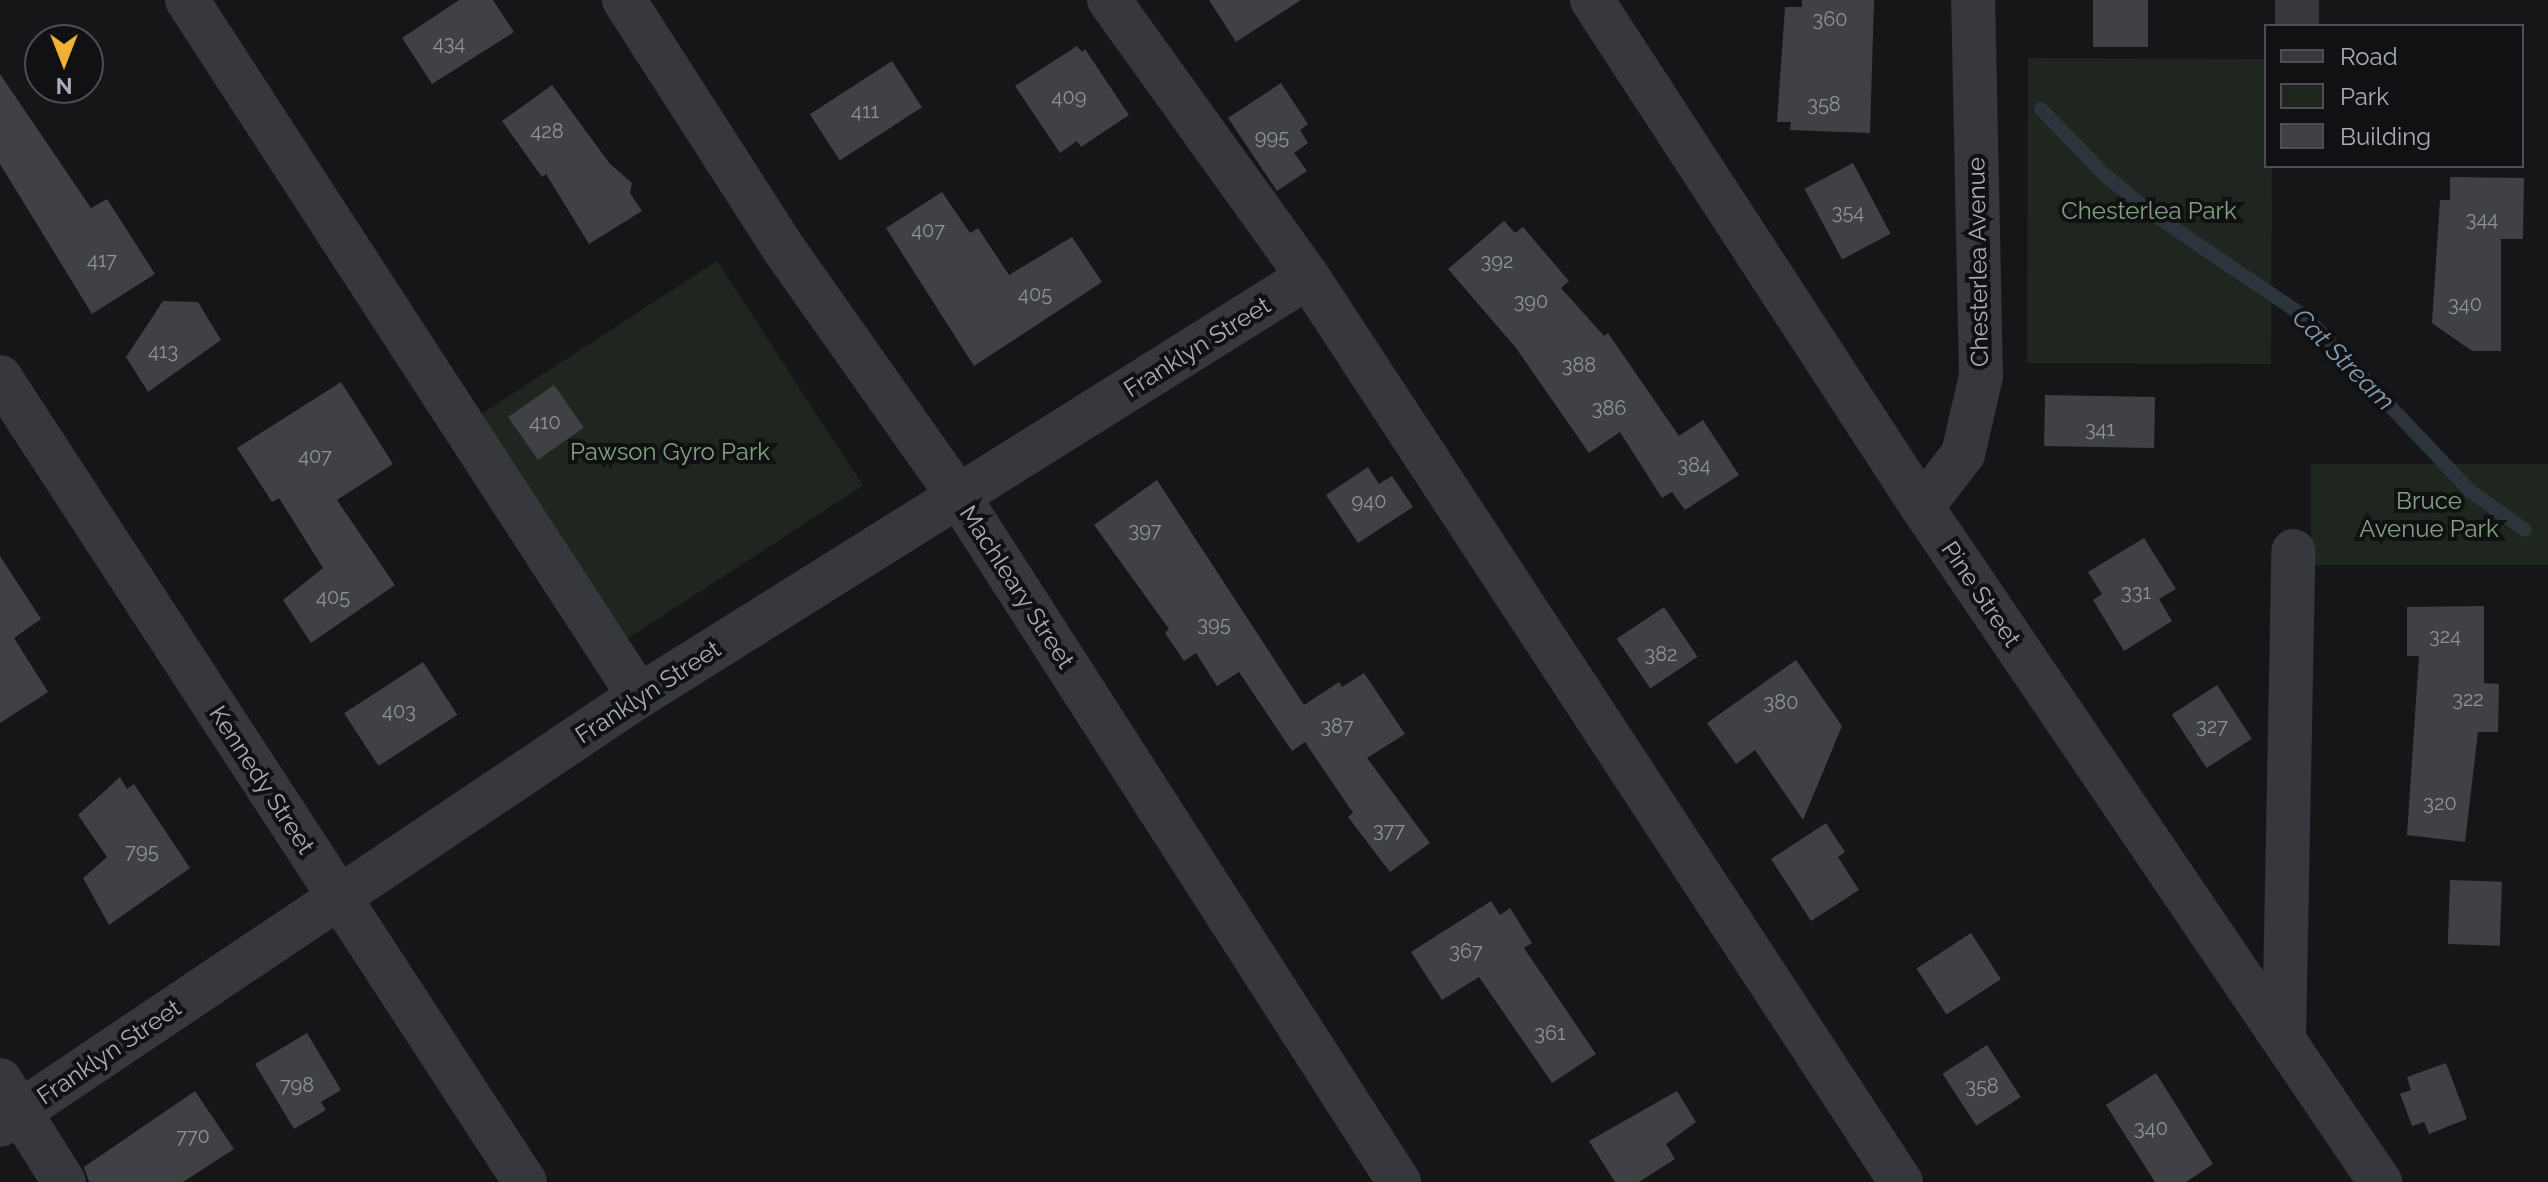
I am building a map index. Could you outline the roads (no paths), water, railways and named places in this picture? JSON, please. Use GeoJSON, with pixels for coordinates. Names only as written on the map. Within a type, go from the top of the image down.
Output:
{"type":"FeatureCollection","features":[{"type":"Feature","properties":{"kind":"street"},"geometry":{"type":"LineString","coordinates":[[187,0],[639,696]]}},
{"type":"Feature","properties":{"kind":"street","name":"Machleary Street"},"geometry":{"type":"LineString","coordinates":[[624,0],[786,252],[959,497],[1399,1182]]}},
{"type":"Feature","properties":{"kind":"street"},"geometry":{"type":"LineString","coordinates":[[1109,0],[1308,277],[1901,1182]]}},
{"type":"Feature","properties":{"kind":"street","name":"Pine Street"},"geometry":{"type":"LineString","coordinates":[[1592,0],[1922,507],[2380,1182]]}},
{"type":"Feature","properties":{"kind":"street","name":"Chesterlea Avenue"},"geometry":{"type":"LineString","coordinates":[[1922,507],[1963,454],[1981,376],[1973,0]]}},
{"type":"Feature","properties":{"kind":"street"},"geometry":{"type":"LineString","coordinates":[[2297,0],[2297,24]]}},
{"type":"Feature","properties":{"kind":"street","name":"Franklyn Street"},"geometry":{"type":"LineString","coordinates":[[7,1105],[339,898],[639,696],[1308,277]]}},
{"type":"Feature","properties":{"kind":"street","name":"Kennedy Street"},"geometry":{"type":"LineString","coordinates":[[0,377],[525,1182]]}},
{"type":"Feature","properties":{"kind":"street"},"geometry":{"type":"LineString","coordinates":[[2284,1040],[2293,551]]}},
{"type":"Feature","properties":{"kind":"street"},"geometry":{"type":"LineString","coordinates":[[7,1105],[64,1182]]}},
{"type":"Feature","properties":{"kind":"waterway","name":"Cat Stream"},"geometry":{"type":"LineString","coordinates":[[2041,109],[2106,176],[2153,214],[2308,319],[2470,491],[2525,530]]}},
{"type":"Feature","properties":{"kind":"park label","name":"Chesterlea Park"},"geometry":{"type":"Point","coordinates":[2149,211]}},
{"type":"Feature","properties":{"kind":"park label","name":"Pawson Gyro Park"},"geometry":{"type":"Point","coordinates":[670,452]}},
{"type":"Feature","properties":{"kind":"park label","name":"Bruce Avenue Park"},"geometry":{"type":"Point","coordinates":[2429,515]}}]}
